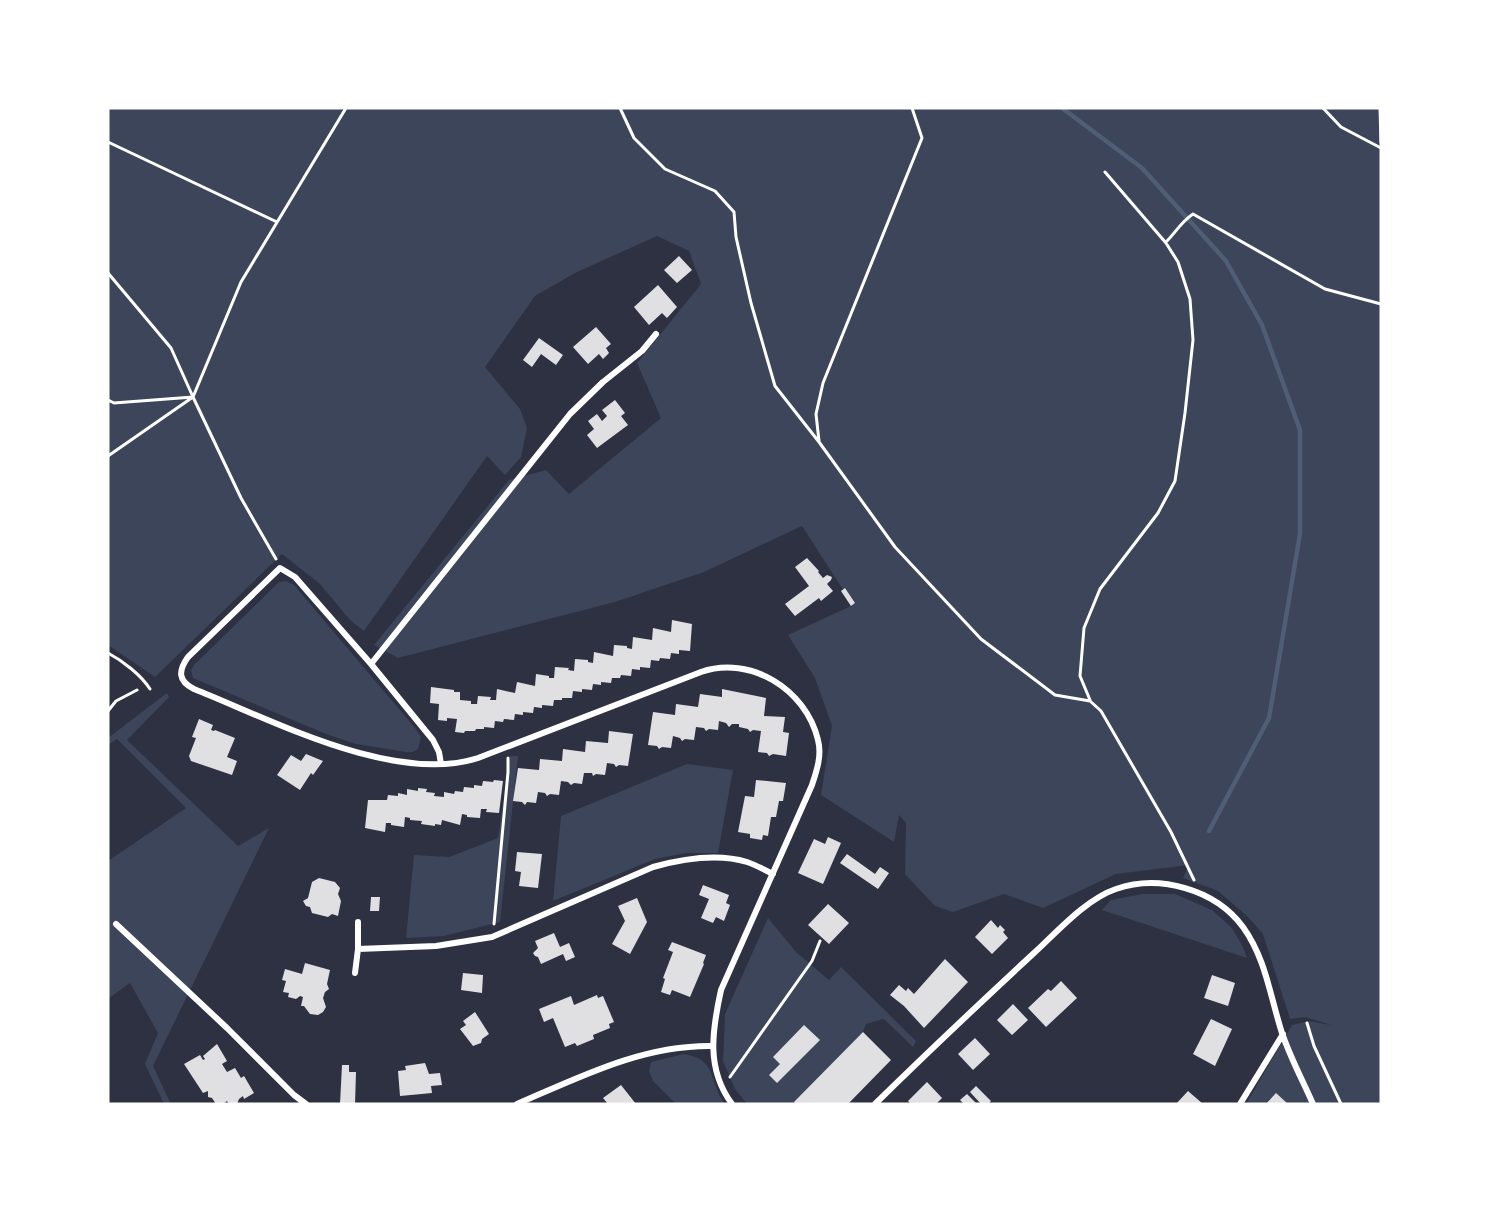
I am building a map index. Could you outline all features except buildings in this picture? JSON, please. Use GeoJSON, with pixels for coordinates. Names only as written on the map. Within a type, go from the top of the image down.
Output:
{"type":"FeatureCollection","features":[{"type":"Feature","properties":{"kind":"street"},"geometry":{"type":"LineString","coordinates":[[371,664],[570,414],[603,382],[642,351],[656,334]]}},
{"type":"Feature","properties":{"kind":"street"},"geometry":{"type":"LineString","coordinates":[[441,765],[439,752],[433,740],[371,664],[295,577],[280,568],[188,657],[180,671],[184,683],[194,689],[350,751],[382,759],[441,765],[467,762],[720,666],[731,666],[762,673],[776,682],[803,708],[812,721],[819,741],[818,766],[812,785],[721,990],[712,1046],[714,1065],[722,1087],[732,1104]]}},
{"type":"Feature","properties":{"kind":"street"},"geometry":{"type":"LineString","coordinates":[[358,949],[436,946],[492,937],[653,867],[670,862],[721,858],[746,862],[773,874]]}},
{"type":"Feature","properties":{"kind":"street"},"geometry":{"type":"LineString","coordinates":[[875,1104],[946,1034],[1077,913],[1105,894],[1137,884],[1163,884],[1200,893],[1220,904],[1242,926],[1265,969],[1283,1034],[1313,1104]]}},
{"type":"Feature","properties":{"kind":"street"},"geometry":{"type":"LineString","coordinates":[[355,973],[358,922]]}},
{"type":"Feature","properties":{"kind":"street"},"geometry":{"type":"LineString","coordinates":[[116,924],[306,1104]]}},
{"type":"Feature","properties":{"kind":"street"},"geometry":{"type":"LineString","coordinates":[[1240,1104],[1283,1034]]}},
{"type":"Feature","properties":{"kind":"street"},"geometry":{"type":"LineString","coordinates":[[517,1104],[611,1064],[658,1050],[712,1046]]}},
{"type":"Feature","properties":{"kind":"path"},"geometry":{"type":"LineString","coordinates":[[108,456],[193,396],[241,282],[346,108]]}},
{"type":"Feature","properties":{"kind":"path"},"geometry":{"type":"LineString","coordinates":[[620,108],[634,138],[665,169],[715,192],[734,212],[736,237],[751,303],[775,386],[819,442],[895,547],[981,639],[1055,695],[1090,700]]}},
{"type":"Feature","properties":{"kind":"path"},"geometry":{"type":"LineString","coordinates":[[819,442],[816,414],[823,383],[922,138],[912,108]]}},
{"type":"Feature","properties":{"kind":"path"},"geometry":{"type":"LineString","coordinates":[[1323,108],[1341,127],[1381,148]]}},
{"type":"Feature","properties":{"kind":"path"},"geometry":{"type":"LineString","coordinates":[[1380,108],[1381,142]]}},
{"type":"Feature","properties":{"kind":"path"},"geometry":{"type":"LineString","coordinates":[[108,142],[277,222]]}},
{"type":"Feature","properties":{"kind":"path"},"geometry":{"type":"LineString","coordinates":[[1105,172],[1166,243],[1178,262],[1190,299],[1193,340],[1175,481],[1158,513],[1100,589],[1083,628],[1080,676],[1090,700],[1101,711],[1171,832],[1200,893]]}},
{"type":"Feature","properties":{"kind":"path"},"geometry":{"type":"LineString","coordinates":[[1166,243],[1176,232],[1180,222],[1193,214],[1325,289],[1381,304]]}},
{"type":"Feature","properties":{"kind":"path"},"geometry":{"type":"LineString","coordinates":[[108,273],[171,348],[241,498],[280,568]]}},
{"type":"Feature","properties":{"kind":"path"},"geometry":{"type":"LineString","coordinates":[[108,400],[114,403],[193,396]]}},
{"type":"Feature","properties":{"kind":"path"},"geometry":{"type":"LineString","coordinates":[[108,653],[146,682],[150,690]]}},
{"type":"Feature","properties":{"kind":"path"},"geometry":{"type":"LineString","coordinates":[[108,711],[116,700],[137,690]]}},
{"type":"Feature","properties":{"kind":"path"},"geometry":{"type":"LineString","coordinates":[[492,937],[508,772],[508,747]]}},
{"type":"Feature","properties":{"kind":"path"},"geometry":{"type":"LineString","coordinates":[[722,1087],[812,961],[820,941]]}},
{"type":"Feature","properties":{"kind":"path"},"geometry":{"type":"LineString","coordinates":[[1307,1023],[1314,1046],[1341,1104]]}},
{"type":"Feature","properties":{"kind":"shaded area"},"geometry":{"type":"Polygon","coordinates":[[[108,108],[1381,108],[1381,1104],[1246,1104],[1292,1025],[1309,1021],[1331,1025],[1305,1017],[1290,1019],[1263,934],[1248,917],[1218,891],[1183,878],[1189,865],[1116,874],[1043,908],[1004,894],[953,912],[935,906],[905,874],[906,823],[899,815],[894,842],[821,795],[832,726],[815,678],[788,635],[853,605],[802,526],[704,572],[615,602],[398,658],[374,645],[509,480],[546,470],[569,494],[661,418],[637,363],[701,284],[689,251],[657,236],[575,273],[535,296],[485,367],[520,409],[527,428],[521,457],[505,475],[487,456],[364,631],[350,620],[320,584],[282,554],[155,677],[108,645],[108,108]]]}},
{"type":"Feature","properties":{"kind":"shaded area"},"geometry":{"type":"Polygon","coordinates":[[[286,581],[294,585],[415,728],[421,737],[418,749],[406,752],[356,744],[326,734],[193,678],[191,670],[194,665],[279,582],[286,581]]]}},
{"type":"Feature","properties":{"kind":"shaded area"},"geometry":{"type":"Polygon","coordinates":[[[167,693],[169,697],[127,740],[238,846],[269,828],[153,1066],[171,1104],[164,1104],[145,1064],[158,1033],[130,983],[108,999],[108,861],[186,808],[117,739],[108,745],[108,738],[167,693]]]}},
{"type":"Feature","properties":{"kind":"shaded area"},"geometry":{"type":"Polygon","coordinates":[[[510,756],[518,756],[500,922],[444,936],[406,938],[414,855],[449,857],[498,838],[510,756]]]}},
{"type":"Feature","properties":{"kind":"shaded area"},"geometry":{"type":"Polygon","coordinates":[[[687,764],[733,770],[718,853],[686,853],[655,859],[553,901],[561,816],[687,764]]]}},
{"type":"Feature","properties":{"kind":"shaded area"},"geometry":{"type":"Polygon","coordinates":[[[1142,894],[1175,894],[1212,910],[1232,928],[1247,958],[1102,910],[1111,900],[1142,894]]]}},
{"type":"Feature","properties":{"kind":"shaded area"},"geometry":{"type":"Polygon","coordinates":[[[768,918],[796,952],[829,980],[841,967],[916,1041],[913,1047],[884,1019],[866,1024],[863,1032],[793,1104],[747,1104],[735,1089],[723,1061],[725,1014],[768,918]]]}},
{"type":"Feature","properties":{"kind":"shaded area"},"geometry":{"type":"Polygon","coordinates":[[[684,1054],[695,1057],[707,1066],[725,1104],[676,1104],[653,1081],[649,1071],[651,1062],[684,1054]]]}},
{"type":"Feature","properties":{"kind":"waterway"},"geometry":{"type":"LineString","coordinates":[[1062,108],[1142,168],[1226,261],[1262,325],[1300,430],[1300,534],[1269,718],[1209,831]]}}]}
